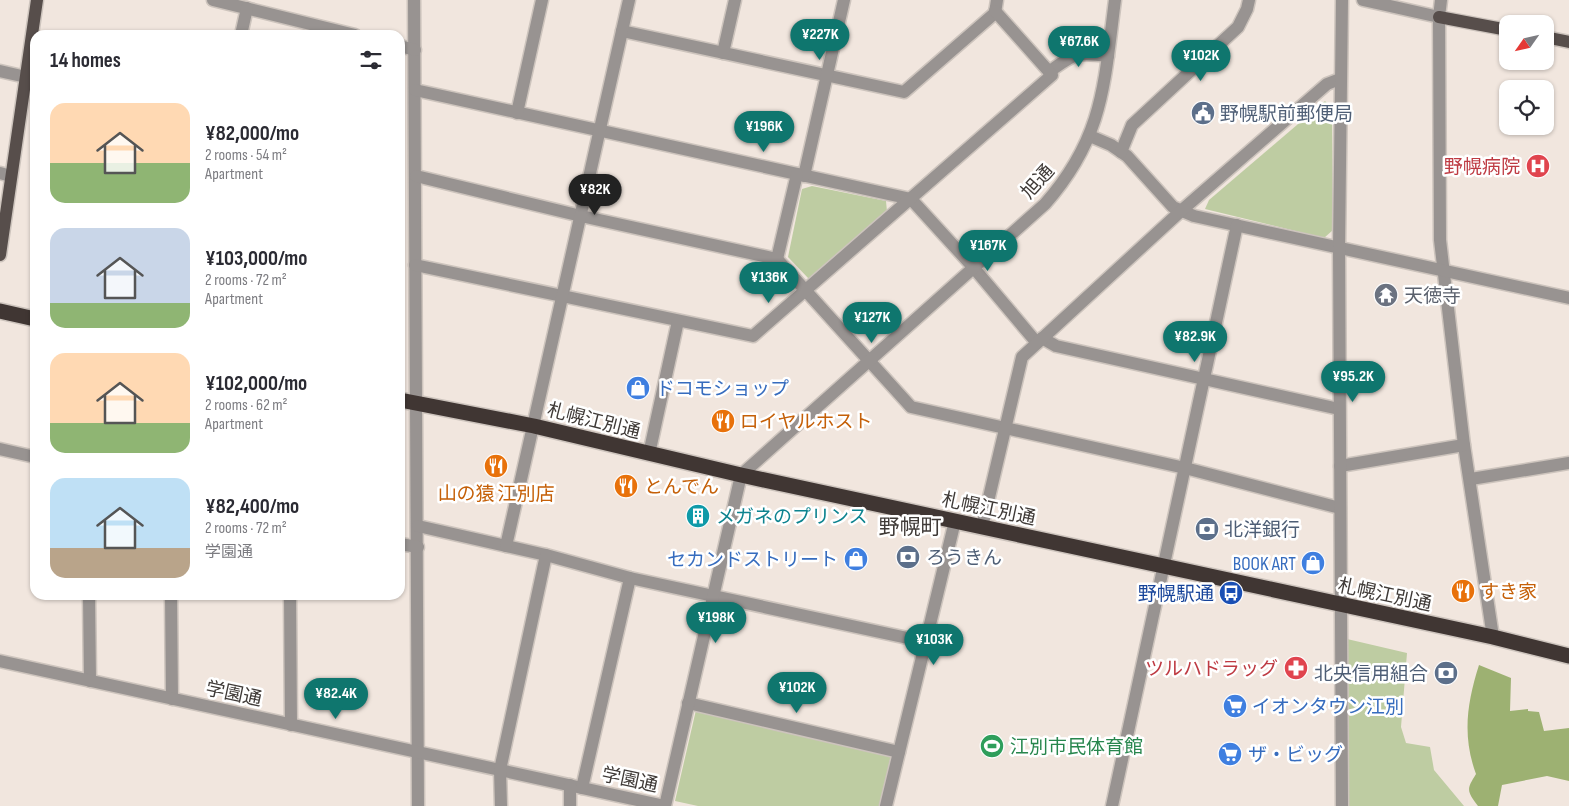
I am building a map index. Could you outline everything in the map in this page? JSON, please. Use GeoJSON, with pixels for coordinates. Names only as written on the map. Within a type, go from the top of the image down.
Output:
{"type":"FeatureCollection","features":[{"type":"Feature","properties":{"kind":"highway"},"geometry":{"type":"LineString","coordinates":[[0,311],[30,318]]}},
{"type":"Feature","properties":{"kind":"highway","name":"札幌江別通"},"geometry":{"type":"LineString","coordinates":[[408,402],[534,426],[741,475],[1165,568],[1493,637],[1569,656]]}},
{"type":"Feature","properties":{"kind":"main road"},"geometry":{"type":"LineString","coordinates":[[33,30],[37,0]]}},
{"type":"Feature","properties":{"kind":"main road"},"geometry":{"type":"LineString","coordinates":[[1439,17],[1499,28]]}},
{"type":"Feature","properties":{"kind":"main road"},"geometry":{"type":"LineString","coordinates":[[1554,39],[1569,42]]}},
{"type":"Feature","properties":{"kind":"main road"},"geometry":{"type":"LineString","coordinates":[[0,255],[6,175],[30,49]]}},
{"type":"Feature","properties":{"kind":"street"},"geometry":{"type":"LineString","coordinates":[[213,0],[334,30]]}},
{"type":"Feature","properties":{"kind":"street"},"geometry":{"type":"LineString","coordinates":[[414,0],[415,265],[408,402],[418,526],[418,806]]}},
{"type":"Feature","properties":{"kind":"street"},"geometry":{"type":"LineString","coordinates":[[517,113],[542,0]]}},
{"type":"Feature","properties":{"kind":"street"},"geometry":{"type":"LineString","coordinates":[[506,546],[629,0]]}},
{"type":"Feature","properties":{"kind":"street"},"geometry":{"type":"LineString","coordinates":[[723,53],[735,0]]}},
{"type":"Feature","properties":{"kind":"street"},"geometry":{"type":"LineString","coordinates":[[777,259],[826,76],[844,0]]}},
{"type":"Feature","properties":{"kind":"street","name":"旭通"},"geometry":{"type":"LineString","coordinates":[[741,475],[1045,204],[1065,181],[1090,136],[1098,113],[1116,0]]}},
{"type":"Feature","properties":{"kind":"street"},"geometry":{"type":"LineString","coordinates":[[1121,152],[1132,125],[1238,27],[1247,9],[1249,0]]}},
{"type":"Feature","properties":{"kind":"street"},"geometry":{"type":"LineString","coordinates":[[1342,0],[1339,248],[1342,806]]}},
{"type":"Feature","properties":{"kind":"street"},"geometry":{"type":"LineString","coordinates":[[1363,0],[1439,17]]}},
{"type":"Feature","properties":{"kind":"street"},"geometry":{"type":"LineString","coordinates":[[1441,0],[1439,17],[1440,240],[1464,445],[1471,480],[1493,637]]}},
{"type":"Feature","properties":{"kind":"street"},"geometry":{"type":"LineString","coordinates":[[415,265],[563,298],[753,336],[1052,75],[996,6],[904,92],[622,31]]}},
{"type":"Feature","properties":{"kind":"street"},"geometry":{"type":"LineString","coordinates":[[242,30],[247,8]]}},
{"type":"Feature","properties":{"kind":"street"},"geometry":{"type":"LineString","coordinates":[[405,47],[415,50]]}},
{"type":"Feature","properties":{"kind":"street"},"geometry":{"type":"LineString","coordinates":[[1049,72],[1074,55],[1082,53],[1108,56]]}},
{"type":"Feature","properties":{"kind":"street"},"geometry":{"type":"LineString","coordinates":[[0,71],[26,77]]}},
{"type":"Feature","properties":{"kind":"street"},"geometry":{"type":"LineString","coordinates":[[982,527],[1022,357],[1182,210],[1327,84],[1340,79]]}},
{"type":"Feature","properties":{"kind":"street"},"geometry":{"type":"LineString","coordinates":[[415,90],[911,199],[1040,341],[1340,408]]}},
{"type":"Feature","properties":{"kind":"street"},"geometry":{"type":"LineString","coordinates":[[1090,136],[1111,145],[1121,152],[1173,207],[1194,216],[1569,298]]}},
{"type":"Feature","properties":{"kind":"street"},"geometry":{"type":"LineString","coordinates":[[416,176],[581,216],[777,259],[911,407],[1185,468],[1340,508]]}},
{"type":"Feature","properties":{"kind":"street"},"geometry":{"type":"LineString","coordinates":[[1112,806],[1165,568],[1237,225]]}},
{"type":"Feature","properties":{"kind":"street"},"geometry":{"type":"LineString","coordinates":[[649,454],[678,321]]}},
{"type":"Feature","properties":{"kind":"street"},"geometry":{"type":"LineString","coordinates":[[1340,466],[1464,445]]}},
{"type":"Feature","properties":{"kind":"street"},"geometry":{"type":"LineString","coordinates":[[0,450],[30,456]]}},
{"type":"Feature","properties":{"kind":"street"},"geometry":{"type":"LineString","coordinates":[[1471,480],[1569,463]]}},
{"type":"Feature","properties":{"kind":"street"},"geometry":{"type":"LineString","coordinates":[[665,806],[741,475]]}},
{"type":"Feature","properties":{"kind":"street"},"geometry":{"type":"LineString","coordinates":[[886,806],[955,521]]}},
{"type":"Feature","properties":{"kind":"street"},"geometry":{"type":"LineString","coordinates":[[418,526],[546,555],[630,578],[712,597],[926,642]]}},
{"type":"Feature","properties":{"kind":"street"},"geometry":{"type":"LineString","coordinates":[[405,545],[418,547]]}},
{"type":"Feature","properties":{"kind":"street"},"geometry":{"type":"LineString","coordinates":[[501,806],[500,770],[546,555]]}},
{"type":"Feature","properties":{"kind":"street"},"geometry":{"type":"LineString","coordinates":[[570,806],[630,578]]}},
{"type":"Feature","properties":{"kind":"street"},"geometry":{"type":"LineString","coordinates":[[89,600],[90,681]]}},
{"type":"Feature","properties":{"kind":"street"},"geometry":{"type":"LineString","coordinates":[[171,600],[172,699]]}},
{"type":"Feature","properties":{"kind":"street"},"geometry":{"type":"LineString","coordinates":[[290,600],[291,725]]}},
{"type":"Feature","properties":{"kind":"street","name":"学園通"},"geometry":{"type":"LineString","coordinates":[[0,661],[648,804],[665,806]]}},
{"type":"Feature","properties":{"kind":"street"},"geometry":{"type":"LineString","coordinates":[[688,703],[899,752]]}},
{"type":"Feature","properties":{"kind":"green space"},"geometry":{"type":"Polygon","coordinates":[[[1325,101],[1332,109],[1333,230],[1324,238],[1205,209],[1209,200],[1325,101]]]}},
{"type":"Feature","properties":{"kind":"green space"},"geometry":{"type":"Polygon","coordinates":[[[812,186],[886,201],[887,212],[809,279],[788,257],[802,189],[812,186]]]}},
{"type":"Feature","properties":{"kind":"green space"},"geometry":{"type":"Polygon","coordinates":[[[1347,639],[1407,653],[1401,727],[1406,743],[1430,747],[1434,770],[1464,806],[1348,806],[1347,639]]]}},
{"type":"Feature","properties":{"kind":"green space"},"geometry":{"type":"Polygon","coordinates":[[[1479,665],[1511,678],[1510,711],[1528,709],[1528,711],[1539,712],[1544,731],[1569,728],[1569,781],[1547,776],[1502,785],[1498,806],[1478,806],[1469,790],[1476,774],[1469,746],[1468,719],[1471,693],[1479,665]]]}},
{"type":"Feature","properties":{"kind":"green space"},"geometry":{"type":"Polygon","coordinates":[[[696,710],[891,755],[880,806],[698,806],[675,801],[696,710]]]}},
{"type":"Feature","properties":{"kind":"place","name":"野幌駅前郵便局"},"geometry":{"type":"Point","coordinates":[1203,113]}},
{"type":"Feature","properties":{"kind":"place","name":"野幌病院"},"geometry":{"type":"Point","coordinates":[1538,166]}},
{"type":"Feature","properties":{"kind":"place","name":"天徳寺"},"geometry":{"type":"Point","coordinates":[1386,295]}},
{"type":"Feature","properties":{"kind":"place","name":"ドコモショップ"},"geometry":{"type":"Point","coordinates":[638,388]}},
{"type":"Feature","properties":{"kind":"place","name":"ロイヤルホスト"},"geometry":{"type":"Point","coordinates":[723,421]}},
{"type":"Feature","properties":{"kind":"place","name":"山の猿 江別店"},"geometry":{"type":"Point","coordinates":[496,466]}},
{"type":"Feature","properties":{"kind":"place","name":"とんでん"},"geometry":{"type":"Point","coordinates":[626,486]}},
{"type":"Feature","properties":{"kind":"place","name":"メガネのプリンス"},"geometry":{"type":"Point","coordinates":[698,516]}},
{"type":"Feature","properties":{"kind":"place","name":"北洋銀行"},"geometry":{"type":"Point","coordinates":[1207,529]}},
{"type":"Feature","properties":{"kind":"place","name":"ろうきん"},"geometry":{"type":"Point","coordinates":[908,557]}},
{"type":"Feature","properties":{"kind":"place","name":"セカンドストリート"},"geometry":{"type":"Point","coordinates":[856,559]}},
{"type":"Feature","properties":{"kind":"place","name":"BOOK ART"},"geometry":{"type":"Point","coordinates":[1313,563]}},
{"type":"Feature","properties":{"kind":"place","name":"すき家"},"geometry":{"type":"Point","coordinates":[1463,591]}},
{"type":"Feature","properties":{"kind":"place","name":"野幌駅通"},"geometry":{"type":"Point","coordinates":[1231,593]}},
{"type":"Feature","properties":{"kind":"place","name":"ツルハドラッグ"},"geometry":{"type":"Point","coordinates":[1296,668]}},
{"type":"Feature","properties":{"kind":"place","name":"北央信用組合"},"geometry":{"type":"Point","coordinates":[1446,673]}},
{"type":"Feature","properties":{"kind":"place","name":"イオンタウン江別"},"geometry":{"type":"Point","coordinates":[1235,706]}},
{"type":"Feature","properties":{"kind":"place","name":"江別市民体育館"},"geometry":{"type":"Point","coordinates":[992,746]}},
{"type":"Feature","properties":{"kind":"place","name":"ザ・ビッグ"},"geometry":{"type":"Point","coordinates":[1230,754]}},
{"type":"Feature","properties":{"kind":"district","name":"野幌町"},"geometry":{"type":"Point","coordinates":[910,527]}}]}
